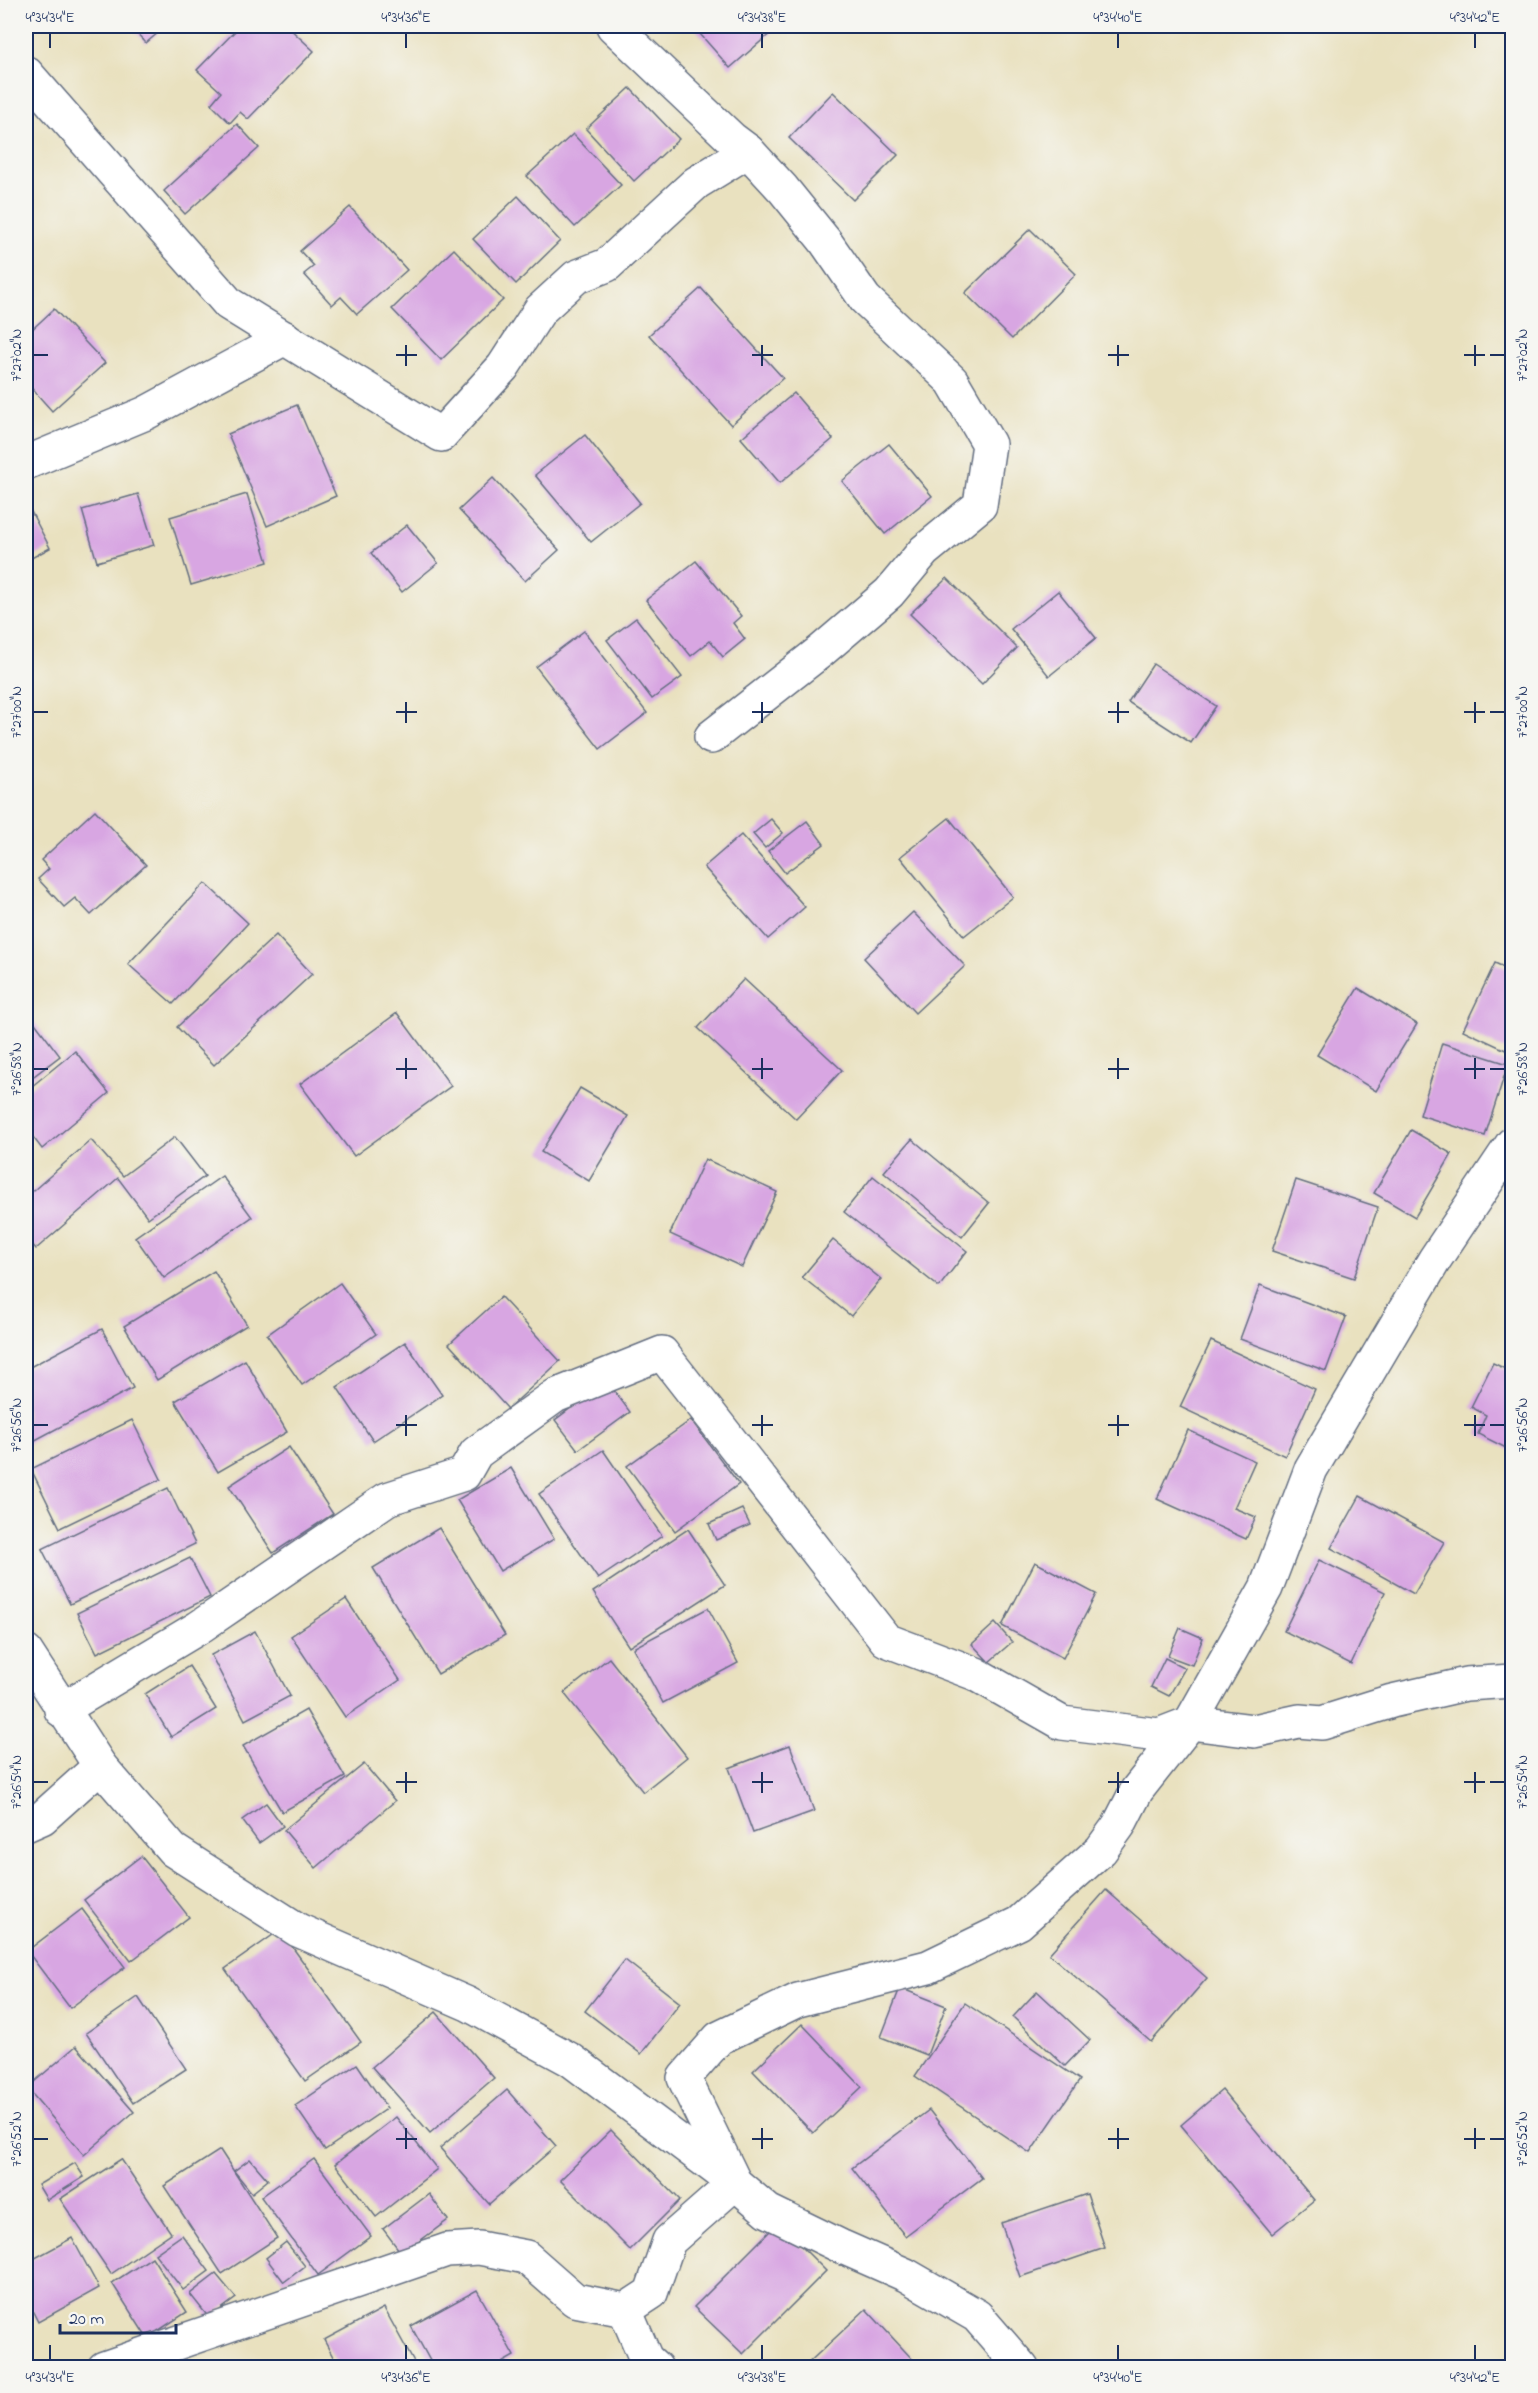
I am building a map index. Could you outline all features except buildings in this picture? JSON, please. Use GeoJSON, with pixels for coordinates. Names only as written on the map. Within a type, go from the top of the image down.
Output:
{"type":"FeatureCollection","features":[{"type":"Feature","properties":{"kind":"street"},"geometry":{"type":"LineString","coordinates":[[613,26],[732,139],[748,151],[783,189],[865,298],[952,381],[988,444],[980,505],[924,551],[889,593],[821,651],[711,737]]}},
{"type":"Feature","properties":{"kind":"street"},"geometry":{"type":"LineString","coordinates":[[26,73],[229,304],[441,435],[503,367],[540,310],[576,277],[607,265],[696,183],[748,151]]}},
{"type":"Feature","properties":{"kind":"street"},"geometry":{"type":"LineString","coordinates":[[26,464],[146,413],[285,338]]}},
{"type":"Feature","properties":{"kind":"street"},"geometry":{"type":"LineString","coordinates":[[735,2183],[684,2078],[719,2038],[798,2000],[928,1966],[1019,1923],[1101,1850],[1119,1825],[1137,1790],[1190,1723],[1266,1588],[1311,1469],[1435,1259],[1512,1144]]}},
{"type":"Feature","properties":{"kind":"street"},"geometry":{"type":"LineString","coordinates":[[61,1710],[198,1628],[387,1499],[464,1474],[476,1453],[555,1396],[662,1353],[886,1640],[976,1674],[1062,1723],[1159,1736],[1190,1723],[1254,1731],[1299,1721],[1322,1723],[1392,1701],[1466,1684],[1512,1681]]}},
{"type":"Feature","properties":{"kind":"street"},"geometry":{"type":"LineString","coordinates":[[26,1652],[61,1710],[100,1766],[173,1850],[298,1930],[468,2004],[571,2060],[735,2183],[768,2211],[840,2247],[906,2275],[977,2316],[1022,2367]]}},
{"type":"Feature","properties":{"kind":"street"},"geometry":{"type":"LineString","coordinates":[[26,1825],[42,1818],[100,1766]]}},
{"type":"Feature","properties":{"kind":"street"},"geometry":{"type":"LineString","coordinates":[[104,2367],[447,2250],[479,2248],[526,2257],[575,2300],[625,2310],[651,2293],[669,2241],[735,2183]]}},
{"type":"Feature","properties":{"kind":"street"},"geometry":{"type":"LineString","coordinates":[[625,2310],[646,2359],[656,2367]]}}]}
